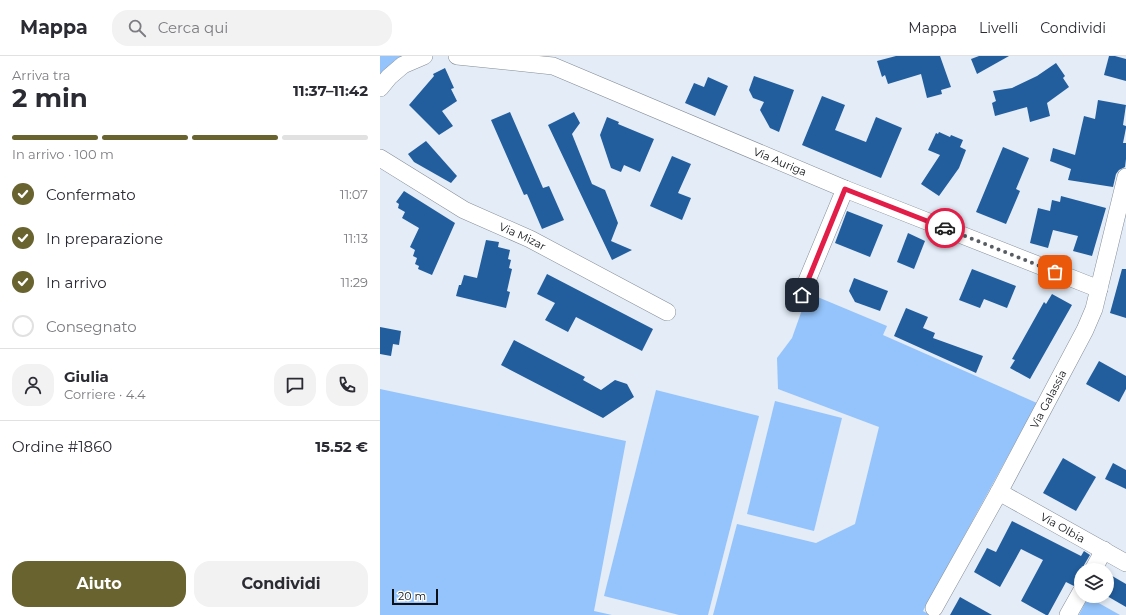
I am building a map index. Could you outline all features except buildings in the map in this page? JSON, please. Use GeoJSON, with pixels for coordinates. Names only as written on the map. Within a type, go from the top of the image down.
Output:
{"type":"FeatureCollection","features":[{"type":"Feature","properties":{"kind":"street"},"geometry":{"type":"LineString","coordinates":[[380,88],[389,77],[403,65],[424,56]]}},
{"type":"Feature","properties":{"kind":"street","name":"Via Auriga"},"geometry":{"type":"LineString","coordinates":[[457,56],[553,66],[845,189],[1099,289]]}},
{"type":"Feature","properties":{"kind":"street","name":"Via Mizar"},"geometry":{"type":"LineString","coordinates":[[380,158],[464,210],[530,239],[667,312]]}},
{"type":"Feature","properties":{"kind":"street","name":"Via Galassia"},"geometry":{"type":"LineString","coordinates":[[934,608],[999,492],[1085,330],[1094,309],[1126,177]]}},
{"type":"Feature","properties":{"kind":"street"},"geometry":{"type":"LineString","coordinates":[[802,295],[845,189]]}},
{"type":"Feature","properties":{"kind":"street","name":"Via Olbia"},"geometry":{"type":"LineString","coordinates":[[999,492],[1126,563]]}},
{"type":"Feature","properties":{"kind":"street"},"geometry":{"type":"LineString","coordinates":[[1097,563],[1104,550]]}},
{"type":"Feature","properties":{"kind":"street"},"geometry":{"type":"LineString","coordinates":[[1068,615],[1075,603]]}},
{"type":"Feature","properties":{"kind":"shaded area"},"geometry":{"type":"Polygon","coordinates":[[[380,56],[405,56],[395,60],[380,78],[380,56]]]}},
{"type":"Feature","properties":{"kind":"shaded area"},"geometry":{"type":"Polygon","coordinates":[[[808,293],[887,326],[883,335],[1037,403],[923,611],[930,615],[713,615],[737,524],[816,543],[855,524],[879,427],[778,389],[777,358],[792,338],[808,293]]]}},
{"type":"Feature","properties":{"kind":"shaded area"},"geometry":{"type":"Polygon","coordinates":[[[380,389],[626,441],[594,611],[612,615],[380,615],[380,389]]]}},
{"type":"Feature","properties":{"kind":"shaded area"},"geometry":{"type":"Polygon","coordinates":[[[656,390],[759,416],[708,615],[679,615],[604,596],[656,390]]]}},
{"type":"Feature","properties":{"kind":"shaded area"},"geometry":{"type":"Polygon","coordinates":[[[775,401],[842,418],[814,531],[747,514],[775,401]]]}},
{"type":"Feature","properties":{"kind":"shaded area"},"geometry":{"type":"Polygon","coordinates":[[[1085,603],[1099,603],[1120,615],[1079,615],[1085,603]]]}},
{"type":"Feature","properties":{"kind":"way so far"},"geometry":{"type":"LineString","coordinates":[[945,228],[1055,272]]}},
{"type":"Feature","properties":{"kind":"route"},"geometry":{"type":"LineString","coordinates":[[802,295],[845,189],[945,228]]}}]}
